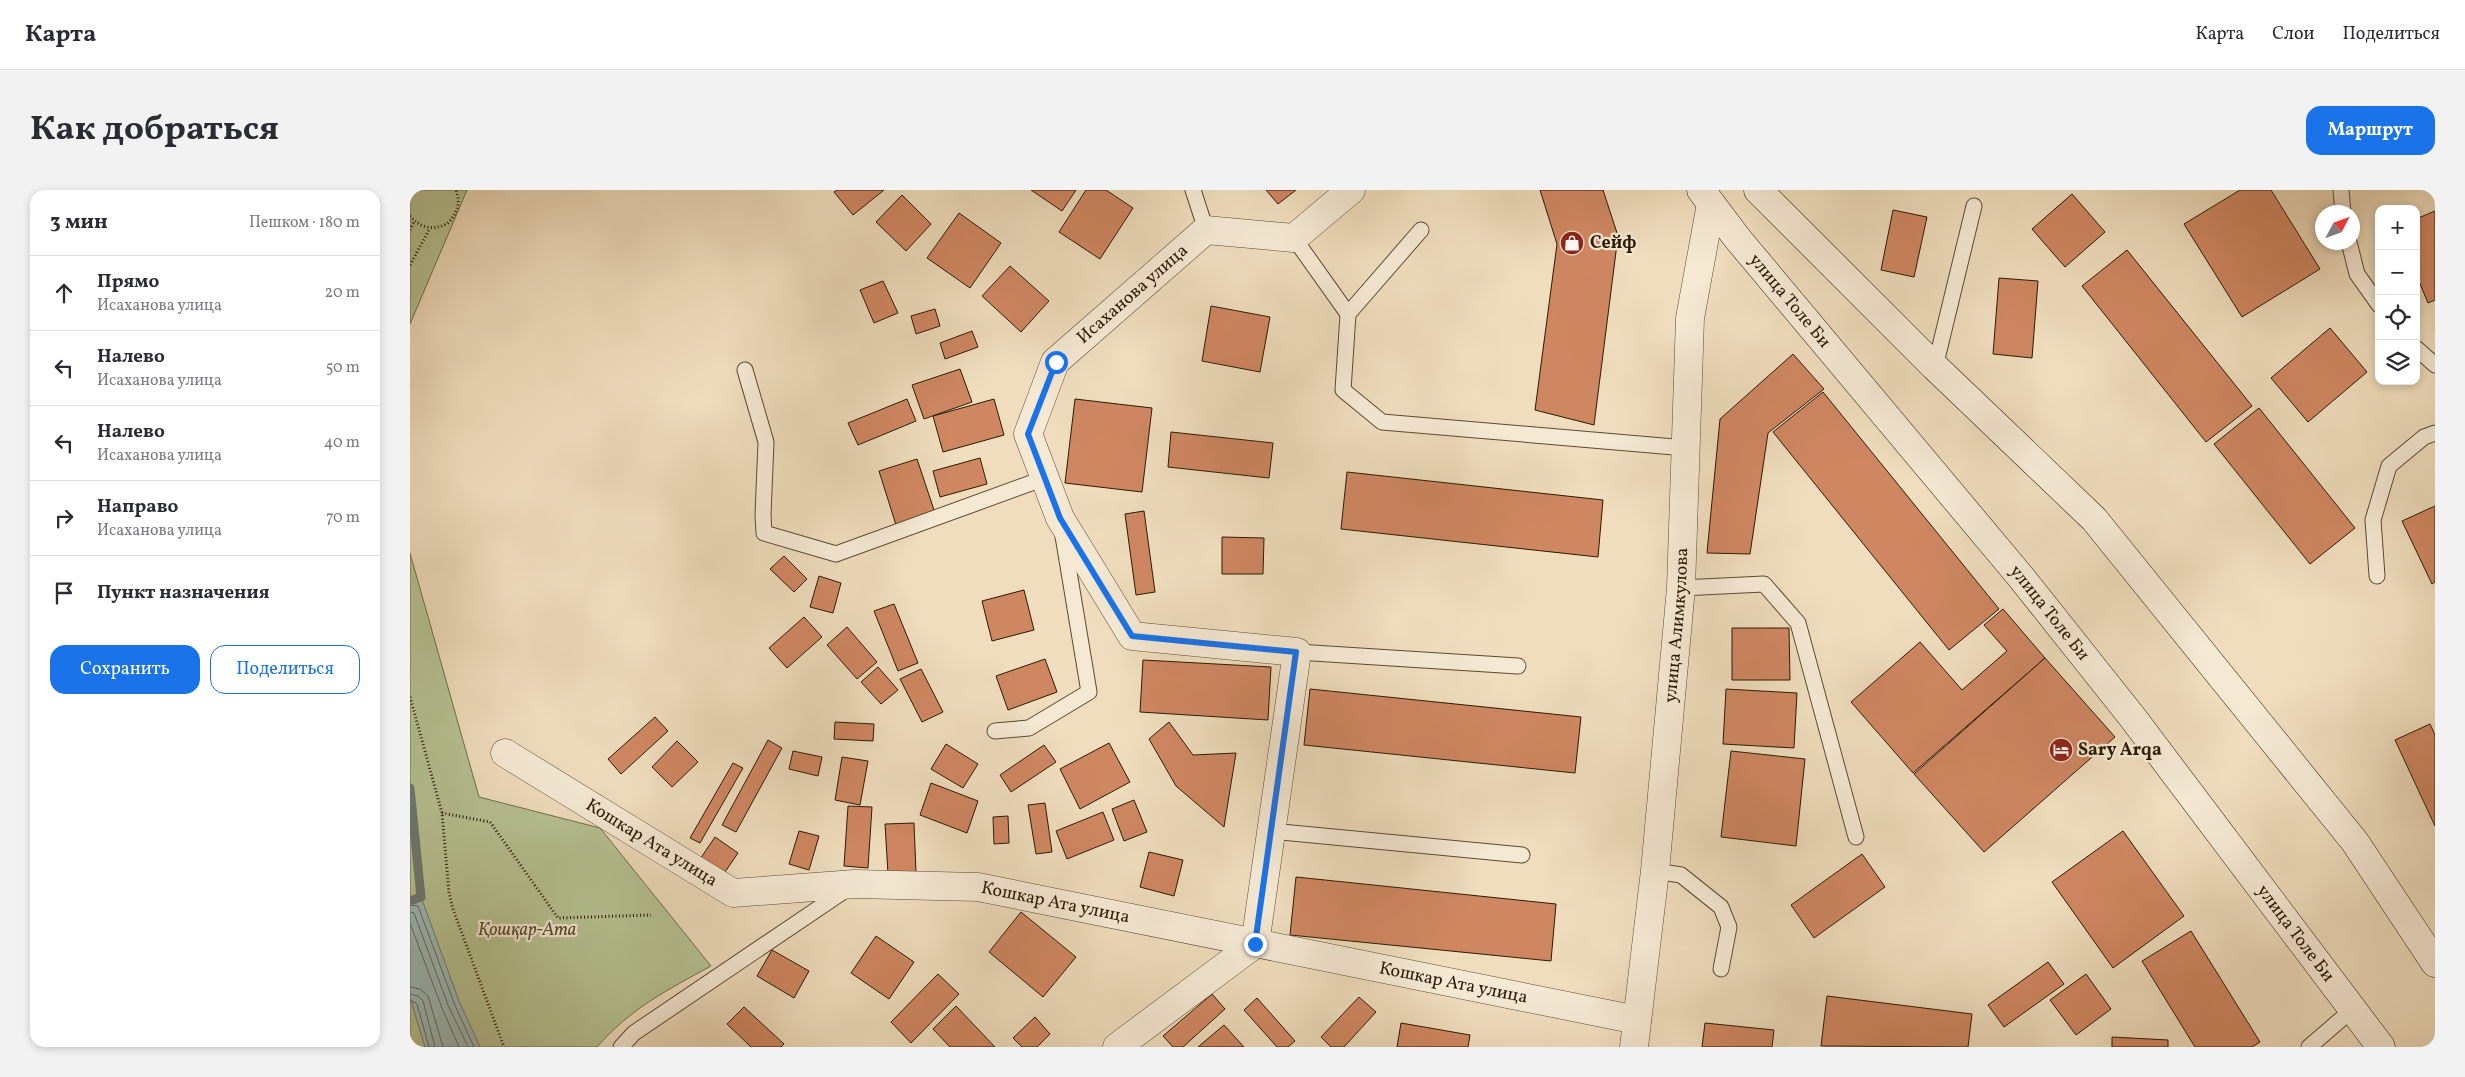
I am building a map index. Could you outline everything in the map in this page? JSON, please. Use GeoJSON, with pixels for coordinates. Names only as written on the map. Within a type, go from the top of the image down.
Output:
{"type":"FeatureCollection","features":[{"type":"Feature","properties":{"kind":"street"},"geometry":{"type":"LineString","coordinates":[[1294,238],[1351,190]]}},
{"type":"Feature","properties":{"kind":"street"},"geometry":{"type":"LineString","coordinates":[[1758,190],[1935,367],[2094,519],[2355,842],[2435,963]]}},
{"type":"Feature","properties":{"kind":"street","name":"улица Алимкулова"},"geometry":{"type":"LineString","coordinates":[[1634,1047],[1655,872],[1681,588],[1690,318],[1706,197]]}},
{"type":"Feature","properties":{"kind":"street","name":"улица Толе Би"},"geometry":{"type":"LineString","coordinates":[[1706,197],[2020,576],[2133,718],[2381,1047]]}},
{"type":"Feature","properties":{"kind":"street","name":"Исаханова улица"},"geometry":{"type":"LineString","coordinates":[[1294,238],[1206,230],[1056,362],[1028,434],[1060,518],[1132,636],[1296,652]]}},
{"type":"Feature","properties":{"kind":"street"},"geometry":{"type":"LineString","coordinates":[[1117,1047],[1255,944],[1296,652]]}},
{"type":"Feature","properties":{"kind":"street","name":"Кошкар Ата улица"},"geometry":{"type":"LineString","coordinates":[[505,753],[733,893],[854,884],[978,887],[1637,1020]]}},
{"type":"Feature","properties":{"kind":"lane"},"geometry":{"type":"LineString","coordinates":[[1193,190],[1206,230]]}},
{"type":"Feature","properties":{"kind":"lane"},"geometry":{"type":"LineString","coordinates":[[2341,190],[2342,205]]}},
{"type":"Feature","properties":{"kind":"lane"},"geometry":{"type":"LineString","coordinates":[[1935,367],[1974,206]]}},
{"type":"Feature","properties":{"kind":"lane"},"geometry":{"type":"LineString","coordinates":[[1421,230],[1348,314],[1343,390],[1382,422],[1686,448]]}},
{"type":"Feature","properties":{"kind":"lane"},"geometry":{"type":"LineString","coordinates":[[1294,238],[1348,314]]}},
{"type":"Feature","properties":{"kind":"lane"},"geometry":{"type":"LineString","coordinates":[[2351,250],[2357,274],[2375,299]]}},
{"type":"Feature","properties":{"kind":"lane"},"geometry":{"type":"LineString","coordinates":[[2420,352],[2435,365]]}},
{"type":"Feature","properties":{"kind":"lane"},"geometry":{"type":"LineString","coordinates":[[745,370],[766,442],[764,533],[836,554],[1045,478]]}},
{"type":"Feature","properties":{"kind":"lane"},"geometry":{"type":"LineString","coordinates":[[2377,576],[2373,520],[2389,466],[2424,437],[2435,433]]}},
{"type":"Feature","properties":{"kind":"lane"},"geometry":{"type":"LineString","coordinates":[[995,731],[1029,728],[1090,692],[1060,518]]}},
{"type":"Feature","properties":{"kind":"lane"},"geometry":{"type":"LineString","coordinates":[[1681,588],[1764,584],[1798,623],[1856,837]]}},
{"type":"Feature","properties":{"kind":"lane"},"geometry":{"type":"LineString","coordinates":[[1296,652],[1518,666]]}},
{"type":"Feature","properties":{"kind":"lane"},"geometry":{"type":"LineString","coordinates":[[1271,830],[1522,855]]}},
{"type":"Feature","properties":{"kind":"lane"},"geometry":{"type":"LineString","coordinates":[[1655,872],[1681,875],[1721,907],[1729,928],[1721,970]]}},
{"type":"Feature","properties":{"kind":"lane"},"geometry":{"type":"LineString","coordinates":[[621,1047],[634,1033],[854,884]]}},
{"type":"Feature","properties":{"kind":"lane"},"geometry":{"type":"LineString","coordinates":[[2310,1047],[2353,1010]]}},
{"type":"Feature","properties":{"kind":"path"},"geometry":{"type":"LineString","coordinates":[[410,216],[414,221],[430,228],[448,224],[454,217],[459,199],[456,190]]}},
{"type":"Feature","properties":{"kind":"path"},"geometry":{"type":"LineString","coordinates":[[410,230],[414,221]]}},
{"type":"Feature","properties":{"kind":"path"},"geometry":{"type":"LineString","coordinates":[[410,265],[430,228]]}},
{"type":"Feature","properties":{"kind":"path"},"geometry":{"type":"LineString","coordinates":[[410,698],[442,813],[453,909],[504,1047]]}},
{"type":"Feature","properties":{"kind":"path"},"geometry":{"type":"LineString","coordinates":[[442,813],[490,822],[558,918],[651,915]]}},
{"type":"Feature","properties":{"kind":"green space"},"geometry":{"type":"Polygon","coordinates":[[[410,190],[467,190],[410,324],[410,190]]]}},
{"type":"Feature","properties":{"kind":"green space","name":"Қошқар-Ата"},"geometry":{"type":"Polygon","coordinates":[[[410,553],[479,797],[600,828],[711,966],[650,1001],[623,1022],[597,1047],[410,1047],[410,553]]]}},
{"type":"Feature","properties":{"kind":"water"},"geometry":{"type":"Polygon","coordinates":[[[421,897],[459,1001],[480,1047],[425,1047],[410,998],[410,901],[421,897]]]}},
{"type":"Feature","properties":{"kind":"building"},"geometry":{"type":"Polygon","coordinates":[[[837,190],[884,190],[853,215],[834,192],[837,190]]]}},
{"type":"Feature","properties":{"kind":"building"},"geometry":{"type":"Polygon","coordinates":[[[1031,190],[1076,190],[1062,211],[1031,190]]]}},
{"type":"Feature","properties":{"kind":"building"},"geometry":{"type":"Polygon","coordinates":[[[1086,190],[1106,190],[1133,208],[1100,259],[1059,232],[1086,190]]]}},
{"type":"Feature","properties":{"kind":"building"},"geometry":{"type":"Polygon","coordinates":[[[1266,190],[1296,190],[1278,204],[1266,190]]]}},
{"type":"Feature","properties":{"kind":"building"},"geometry":{"type":"Polygon","coordinates":[[[1540,190],[1603,190],[1618,236],[1594,425],[1535,410],[1557,244],[1540,190]]]}},
{"type":"Feature","properties":{"kind":"building"},"geometry":{"type":"Polygon","coordinates":[[[2240,190],[2271,190],[2320,269],[2242,317],[2184,224],[2240,190]]]}},
{"type":"Feature","properties":{"kind":"building"},"geometry":{"type":"Polygon","coordinates":[[[2072,194],[2105,232],[2065,267],[2032,229],[2072,194]]]}},
{"type":"Feature","properties":{"kind":"building"},"geometry":{"type":"Polygon","coordinates":[[[902,195],[931,224],[906,251],[876,222],[902,195]]]}},
{"type":"Feature","properties":{"kind":"building"},"geometry":{"type":"Polygon","coordinates":[[[1893,210],[1927,217],[1914,277],[1881,270],[1893,210]]]}},
{"type":"Feature","properties":{"kind":"building"},"geometry":{"type":"Polygon","coordinates":[[[2435,211],[2435,300],[2428,303],[2420,284],[2420,217],[2435,211]]]}},
{"type":"Feature","properties":{"kind":"building"},"geometry":{"type":"Polygon","coordinates":[[[959,213],[1001,243],[970,288],[927,258],[959,213]]]}},
{"type":"Feature","properties":{"kind":"building"},"geometry":{"type":"Polygon","coordinates":[[[2127,250],[2252,406],[2206,442],[2082,286],[2127,250]]]}},
{"type":"Feature","properties":{"kind":"building"},"geometry":{"type":"Polygon","coordinates":[[[1010,266],[1049,301],[1021,332],[982,296],[1010,266]]]}},
{"type":"Feature","properties":{"kind":"building"},"geometry":{"type":"Polygon","coordinates":[[[1999,278],[2038,281],[2032,358],[1993,354],[1999,278]]]}},
{"type":"Feature","properties":{"kind":"building"},"geometry":{"type":"Polygon","coordinates":[[[883,281],[898,313],[874,323],[860,290],[883,281]]]}},
{"type":"Feature","properties":{"kind":"building"},"geometry":{"type":"Polygon","coordinates":[[[1211,306],[1270,317],[1260,372],[1202,361],[1211,306]]]}},
{"type":"Feature","properties":{"kind":"building"},"geometry":{"type":"Polygon","coordinates":[[[935,309],[940,326],[916,334],[911,316],[935,309]]]}},
{"type":"Feature","properties":{"kind":"building"},"geometry":{"type":"Polygon","coordinates":[[[2330,328],[2367,372],[2308,422],[2271,378],[2330,328]]]}},
{"type":"Feature","properties":{"kind":"building"},"geometry":{"type":"Polygon","coordinates":[[[972,331],[978,347],[945,359],[940,343],[972,331]]]}},
{"type":"Feature","properties":{"kind":"building"},"geometry":{"type":"Polygon","coordinates":[[[1793,354],[1824,389],[1768,433],[1750,554],[1707,553],[1720,419],[1793,354]]]}},
{"type":"Feature","properties":{"kind":"building"},"geometry":{"type":"Polygon","coordinates":[[[960,369],[972,402],[924,419],[912,385],[960,369]]]}},
{"type":"Feature","properties":{"kind":"building"},"geometry":{"type":"Polygon","coordinates":[[[1823,392],[1999,609],[1949,650],[1773,432],[1823,392]]]}},
{"type":"Feature","properties":{"kind":"building"},"geometry":{"type":"Polygon","coordinates":[[[907,399],[916,421],[858,445],[848,423],[907,399]]]}},
{"type":"Feature","properties":{"kind":"building"},"geometry":{"type":"Polygon","coordinates":[[[994,399],[1004,435],[943,452],[933,416],[994,399]]]}},
{"type":"Feature","properties":{"kind":"building"},"geometry":{"type":"Polygon","coordinates":[[[1075,399],[1152,408],[1142,492],[1065,483],[1075,399]]]}},
{"type":"Feature","properties":{"kind":"building"},"geometry":{"type":"Polygon","coordinates":[[[2259,408],[2355,528],[2310,564],[2214,444],[2259,408]]]}},
{"type":"Feature","properties":{"kind":"building"},"geometry":{"type":"Polygon","coordinates":[[[1171,432],[1273,443],[1269,478],[1168,467],[1171,432]]]}},
{"type":"Feature","properties":{"kind":"building"},"geometry":{"type":"Polygon","coordinates":[[[980,458],[987,484],[940,497],[933,471],[980,458]]]}},
{"type":"Feature","properties":{"kind":"building"},"geometry":{"type":"Polygon","coordinates":[[[917,459],[935,513],[896,525],[879,471],[917,459]]]}},
{"type":"Feature","properties":{"kind":"building"},"geometry":{"type":"Polygon","coordinates":[[[1347,472],[1603,500],[1598,557],[1341,529],[1347,472]]]}},
{"type":"Feature","properties":{"kind":"building"},"geometry":{"type":"Polygon","coordinates":[[[2435,506],[2435,582],[2432,584],[2402,521],[2435,506]]]}},
{"type":"Feature","properties":{"kind":"building"},"geometry":{"type":"Polygon","coordinates":[[[1144,511],[1155,592],[1136,595],[1125,514],[1144,511]]]}},
{"type":"Feature","properties":{"kind":"building"},"geometry":{"type":"Polygon","coordinates":[[[1222,537],[1264,538],[1263,574],[1222,574],[1222,537]]]}},
{"type":"Feature","properties":{"kind":"building"},"geometry":{"type":"Polygon","coordinates":[[[784,556],[807,579],[794,592],[770,569],[784,556]]]}},
{"type":"Feature","properties":{"kind":"building"},"geometry":{"type":"Polygon","coordinates":[[[819,576],[841,583],[833,613],[810,607],[819,576]]]}},
{"type":"Feature","properties":{"kind":"building"},"geometry":{"type":"Polygon","coordinates":[[[1024,590],[1034,630],[992,641],[982,601],[1024,590]]]}},
{"type":"Feature","properties":{"kind":"building"},"geometry":{"type":"Polygon","coordinates":[[[894,604],[918,663],[898,671],[874,611],[894,604]]]}},
{"type":"Feature","properties":{"kind":"building"},"geometry":{"type":"Polygon","coordinates":[[[2003,609],[2045,658],[1913,773],[1851,702],[1920,642],[1962,690],[2007,651],[1984,625],[2003,609]]]}},
{"type":"Feature","properties":{"kind":"building"},"geometry":{"type":"Polygon","coordinates":[[[804,617],[822,637],[787,668],[769,648],[804,617]]]}},
{"type":"Feature","properties":{"kind":"building"},"geometry":{"type":"Polygon","coordinates":[[[847,627],[877,662],[857,679],[827,645],[847,627]]]}},
{"type":"Feature","properties":{"kind":"building"},"geometry":{"type":"Polygon","coordinates":[[[1732,628],[1789,628],[1790,680],[1732,680],[1732,628]]]}},
{"type":"Feature","properties":{"kind":"building"},"geometry":{"type":"Polygon","coordinates":[[[2045,658],[2115,737],[1984,852],[1914,774],[2045,658]]]}},
{"type":"Feature","properties":{"kind":"building"},"geometry":{"type":"Polygon","coordinates":[[[1045,659],[1057,692],[1008,710],[996,676],[1045,659]]]}},
{"type":"Feature","properties":{"kind":"building"},"geometry":{"type":"Polygon","coordinates":[[[1143,660],[1271,667],[1268,720],[1140,712],[1143,660]]]}},
{"type":"Feature","properties":{"kind":"building"},"geometry":{"type":"Polygon","coordinates":[[[878,667],[898,690],[881,704],[861,682],[878,667]]]}},
{"type":"Feature","properties":{"kind":"building"},"geometry":{"type":"Polygon","coordinates":[[[921,669],[943,712],[922,722],[900,679],[921,669]]]}},
{"type":"Feature","properties":{"kind":"building"},"geometry":{"type":"Polygon","coordinates":[[[1310,689],[1581,717],[1575,773],[1304,745],[1310,689]]]}},
{"type":"Feature","properties":{"kind":"building"},"geometry":{"type":"Polygon","coordinates":[[[1726,689],[1797,693],[1794,748],[1723,744],[1726,689]]]}},
{"type":"Feature","properties":{"kind":"building"},"geometry":{"type":"Polygon","coordinates":[[[655,717],[668,731],[621,774],[608,759],[655,717]]]}},
{"type":"Feature","properties":{"kind":"building"},"geometry":{"type":"Polygon","coordinates":[[[835,722],[874,724],[873,741],[834,739],[835,722]]]}},
{"type":"Feature","properties":{"kind":"building"},"geometry":{"type":"Polygon","coordinates":[[[1169,722],[1193,755],[1236,753],[1224,827],[1176,786],[1149,739],[1169,722]]]}},
{"type":"Feature","properties":{"kind":"building"},"geometry":{"type":"Polygon","coordinates":[[[2430,724],[2435,735],[2435,826],[2395,740],[2430,724]]]}},
{"type":"Feature","properties":{"kind":"building"},"geometry":{"type":"Polygon","coordinates":[[[768,740],[782,748],[736,832],[722,825],[768,740]]]}},
{"type":"Feature","properties":{"kind":"building"},"geometry":{"type":"Polygon","coordinates":[[[677,741],[698,762],[672,787],[652,767],[677,741]]]}},
{"type":"Feature","properties":{"kind":"building"},"geometry":{"type":"Polygon","coordinates":[[[1109,743],[1130,782],[1080,809],[1060,769],[1109,743]]]}},
{"type":"Feature","properties":{"kind":"building"},"geometry":{"type":"Polygon","coordinates":[[[946,744],[978,764],[963,788],[931,769],[946,744]]]}},
{"type":"Feature","properties":{"kind":"building"},"geometry":{"type":"Polygon","coordinates":[[[1044,745],[1056,762],[1011,792],[1000,775],[1044,745]]]}},
{"type":"Feature","properties":{"kind":"building"},"geometry":{"type":"Polygon","coordinates":[[[793,751],[822,757],[818,776],[789,769],[793,751]]]}},
{"type":"Feature","properties":{"kind":"building"},"geometry":{"type":"Polygon","coordinates":[[[1731,751],[1805,759],[1796,846],[1721,837],[1731,751]]]}},
{"type":"Feature","properties":{"kind":"building"},"geometry":{"type":"Polygon","coordinates":[[[842,757],[868,761],[860,805],[835,800],[842,757]]]}},
{"type":"Feature","properties":{"kind":"building"},"geometry":{"type":"Polygon","coordinates":[[[733,763],[743,768],[700,843],[690,838],[733,763]]]}},
{"type":"Feature","properties":{"kind":"building"},"geometry":{"type":"Polygon","coordinates":[[[931,783],[978,801],[967,833],[920,815],[931,783]]]}},
{"type":"Feature","properties":{"kind":"building"},"geometry":{"type":"Polygon","coordinates":[[[1134,800],[1147,832],[1124,841],[1112,809],[1134,800]]]}},
{"type":"Feature","properties":{"kind":"building"},"geometry":{"type":"Polygon","coordinates":[[[1045,803],[1052,852],[1036,854],[1028,805],[1045,803]]]}},
{"type":"Feature","properties":{"kind":"building"},"geometry":{"type":"Polygon","coordinates":[[[848,806],[872,807],[868,868],[844,866],[848,806]]]}},
{"type":"Feature","properties":{"kind":"building"},"geometry":{"type":"Polygon","coordinates":[[[1103,812],[1114,840],[1067,859],[1056,831],[1103,812]]]}},
{"type":"Feature","properties":{"kind":"building"},"geometry":{"type":"Polygon","coordinates":[[[1008,816],[1009,843],[994,844],[993,817],[1008,816]]]}},
{"type":"Feature","properties":{"kind":"building"},"geometry":{"type":"Polygon","coordinates":[[[914,823],[916,872],[888,874],[885,824],[914,823]]]}},
{"type":"Feature","properties":{"kind":"building"},"geometry":{"type":"Polygon","coordinates":[[[799,831],[819,836],[809,870],[789,864],[799,831]]]}},
{"type":"Feature","properties":{"kind":"building"},"geometry":{"type":"Polygon","coordinates":[[[2123,831],[2184,916],[2113,968],[2052,882],[2123,831]]]}},
{"type":"Feature","properties":{"kind":"building"},"geometry":{"type":"Polygon","coordinates":[[[715,837],[738,853],[723,875],[700,859],[715,837]]]}},
{"type":"Feature","properties":{"kind":"building"},"geometry":{"type":"Polygon","coordinates":[[[1149,852],[1183,860],[1174,896],[1140,887],[1149,852]]]}},
{"type":"Feature","properties":{"kind":"building"},"geometry":{"type":"Polygon","coordinates":[[[1862,854],[1885,887],[1814,938],[1791,905],[1862,854]]]}},
{"type":"Feature","properties":{"kind":"building"},"geometry":{"type":"Polygon","coordinates":[[[1296,877],[1556,904],[1551,961],[1290,935],[1296,877]]]}},
{"type":"Feature","properties":{"kind":"building"},"geometry":{"type":"Polygon","coordinates":[[[1021,912],[1076,957],[1043,997],[989,952],[1021,912]]]}},
{"type":"Feature","properties":{"kind":"building"},"geometry":{"type":"Polygon","coordinates":[[[2191,931],[2260,1042],[2252,1047],[2195,1047],[2142,961],[2191,931]]]}},
{"type":"Feature","properties":{"kind":"building"},"geometry":{"type":"Polygon","coordinates":[[[876,936],[914,962],[889,999],[851,973],[876,936]]]}},
{"type":"Feature","properties":{"kind":"building"},"geometry":{"type":"Polygon","coordinates":[[[772,950],[809,971],[794,998],[757,976],[772,950]]]}},
{"type":"Feature","properties":{"kind":"building"},"geometry":{"type":"Polygon","coordinates":[[[2048,962],[2064,984],[2004,1027],[1988,1005],[2048,962]]]}},
{"type":"Feature","properties":{"kind":"building"},"geometry":{"type":"Polygon","coordinates":[[[938,974],[959,994],[911,1043],[891,1022],[938,974]]]}},
{"type":"Feature","properties":{"kind":"building"},"geometry":{"type":"Polygon","coordinates":[[[2086,974],[2111,1009],[2076,1035],[2050,1000],[2086,974]]]}},
{"type":"Feature","properties":{"kind":"building"},"geometry":{"type":"Polygon","coordinates":[[[1212,994],[1225,1009],[1183,1047],[1173,1047],[1163,1036],[1212,994]]]}},
{"type":"Feature","properties":{"kind":"building"},"geometry":{"type":"Polygon","coordinates":[[[1827,996],[1972,1014],[1968,1047],[1821,1046],[1827,996]]]}},
{"type":"Feature","properties":{"kind":"building"},"geometry":{"type":"Polygon","coordinates":[[[1359,997],[1376,1012],[1344,1047],[1331,1047],[1321,1037],[1359,997]]]}},
{"type":"Feature","properties":{"kind":"building"},"geometry":{"type":"Polygon","coordinates":[[[1257,998],[1295,1041],[1288,1047],[1277,1047],[1244,1010],[1257,998]]]}},
{"type":"Feature","properties":{"kind":"building"},"geometry":{"type":"Polygon","coordinates":[[[956,1006],[995,1047],[950,1047],[933,1029],[956,1006]]]}},
{"type":"Feature","properties":{"kind":"building"},"geometry":{"type":"Polygon","coordinates":[[[744,1007],[784,1044],[781,1047],[751,1047],[727,1024],[744,1007]]]}},
{"type":"Feature","properties":{"kind":"building"},"geometry":{"type":"Polygon","coordinates":[[[1035,1017],[1050,1034],[1037,1047],[1022,1047],[1013,1038],[1035,1017]]]}},
{"type":"Feature","properties":{"kind":"building"},"geometry":{"type":"Polygon","coordinates":[[[1401,1023],[1470,1035],[1468,1047],[1397,1047],[1401,1023]]]}},
{"type":"Feature","properties":{"kind":"building"},"geometry":{"type":"Polygon","coordinates":[[[1705,1023],[1774,1030],[1772,1047],[1702,1047],[1705,1023]]]}},
{"type":"Feature","properties":{"kind":"building"},"geometry":{"type":"Polygon","coordinates":[[[1224,1025],[1244,1047],[1198,1047],[1224,1025]]]}},
{"type":"Feature","properties":{"kind":"building"},"geometry":{"type":"Polygon","coordinates":[[[2112,1037],[2168,1040],[2168,1047],[2112,1047],[2112,1037]]]}},
{"type":"Feature","properties":{"kind":"waterway"},"geometry":{"type":"LineString","coordinates":[[410,788],[421,897],[410,901]]}},
{"type":"Feature","properties":{"kind":"place","name":"Сейф"},"geometry":{"type":"Point","coordinates":[1572,243]}},
{"type":"Feature","properties":{"kind":"place","name":"Sary Arqa"},"geometry":{"type":"Point","coordinates":[2061,750]}},
{"type":"Feature","properties":{"kind":"route"},"geometry":{"type":"LineString","coordinates":[[1056,362],[1028,434],[1060,518],[1132,636],[1296,652],[1255,944]]}}]}
